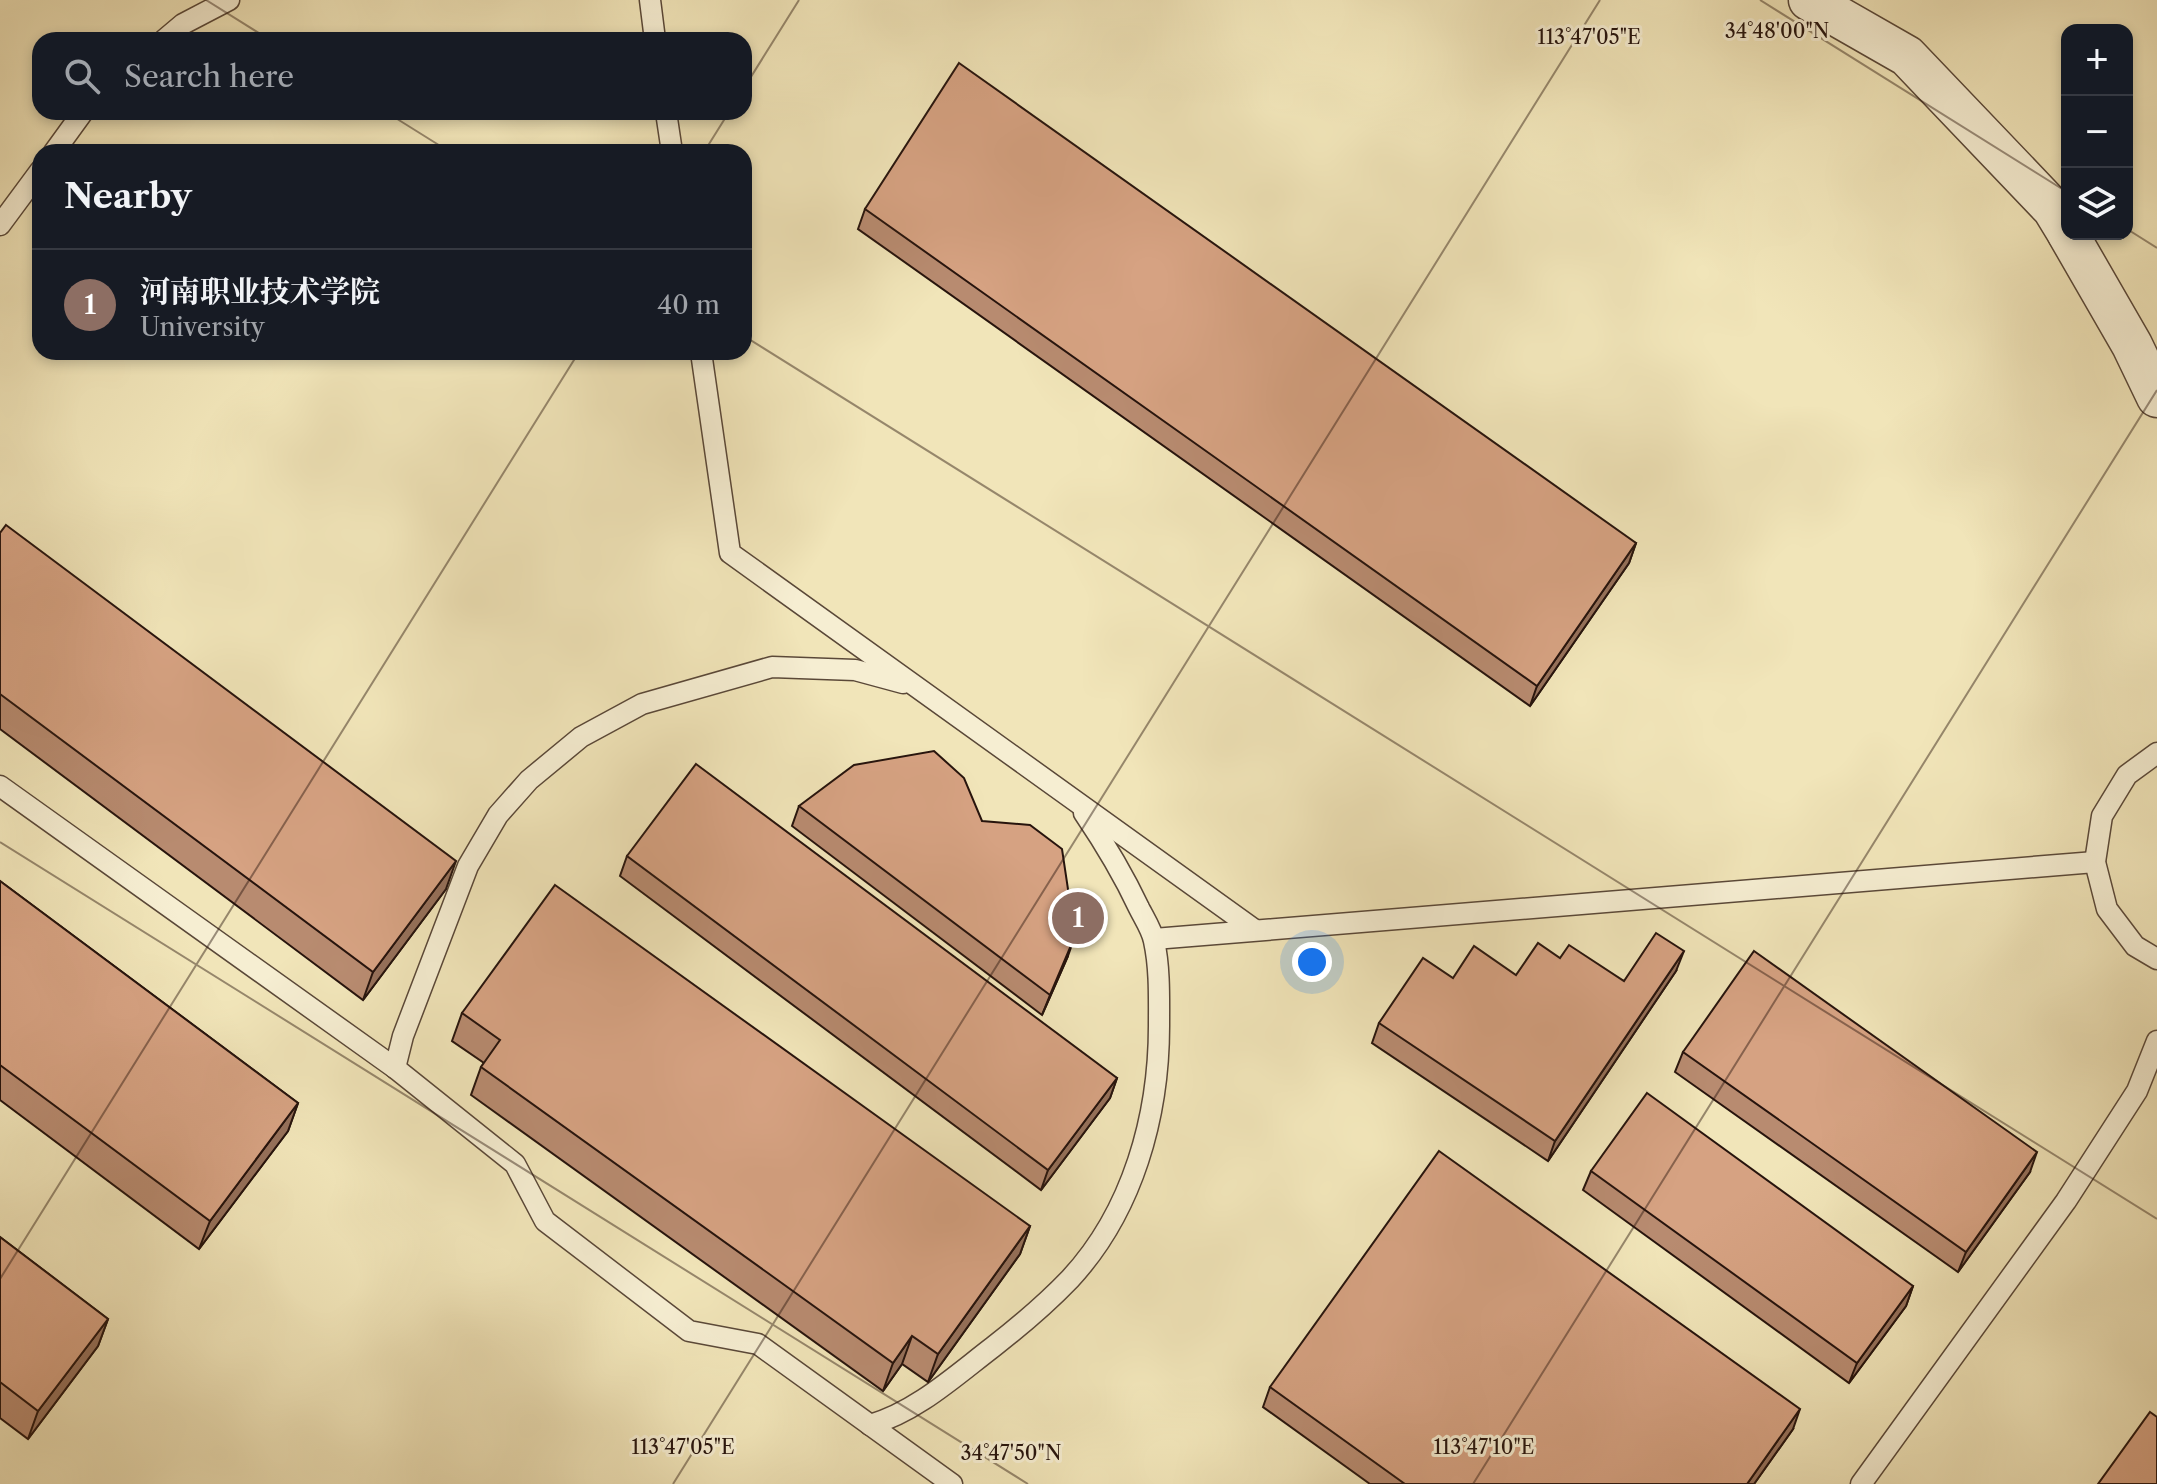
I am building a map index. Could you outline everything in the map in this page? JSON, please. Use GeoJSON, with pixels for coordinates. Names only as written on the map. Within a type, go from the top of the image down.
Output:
{"type":"FeatureCollection","features":[{"type":"Feature","properties":{"kind":"street"},"geometry":{"type":"LineString","coordinates":[[1809,0],[1907,56],[2053,209],[2061,222]]}},
{"type":"Feature","properties":{"kind":"street"},"geometry":{"type":"LineString","coordinates":[[2072,240],[2132,345],[2157,397]]}},
{"type":"Feature","properties":{"kind":"lane"},"geometry":{"type":"LineString","coordinates":[[174,32],[229,0]]}},
{"type":"Feature","properties":{"kind":"lane"},"geometry":{"type":"LineString","coordinates":[[650,0],[654,32]]}},
{"type":"Feature","properties":{"kind":"lane"},"geometry":{"type":"LineString","coordinates":[[60,144],[77,120]]}},
{"type":"Feature","properties":{"kind":"lane"},"geometry":{"type":"LineString","coordinates":[[667,120],[671,144]]}},
{"type":"Feature","properties":{"kind":"lane"},"geometry":{"type":"LineString","coordinates":[[0,225],[32,182]]}},
{"type":"Feature","properties":{"kind":"lane"},"geometry":{"type":"LineString","coordinates":[[702,360],[730,553],[1255,930]]}},
{"type":"Feature","properties":{"kind":"lane"},"geometry":{"type":"LineString","coordinates":[[395,1068],[403,1036],[468,866],[498,815],[529,780],[581,737],[642,704],[772,667],[855,670],[914,686]]}},
{"type":"Feature","properties":{"kind":"lane"},"geometry":{"type":"LineString","coordinates":[[2157,753],[2127,775],[2102,816],[2095,862],[2107,909],[2135,946],[2157,959]]}},
{"type":"Feature","properties":{"kind":"lane"},"geometry":{"type":"LineString","coordinates":[[0,786],[395,1068],[515,1164],[545,1221],[689,1331],[758,1344],[952,1484]]}},
{"type":"Feature","properties":{"kind":"lane"},"geometry":{"type":"LineString","coordinates":[[870,1425],[893,1418],[953,1379],[1027,1320],[1072,1277],[1104,1233],[1130,1183],[1150,1125],[1159,1065],[1159,1000],[1154,939],[1117,862],[1078,803]]}},
{"type":"Feature","properties":{"kind":"lane"},"geometry":{"type":"LineString","coordinates":[[1154,939],[2095,862]]}},
{"type":"Feature","properties":{"kind":"lane"},"geometry":{"type":"LineString","coordinates":[[1861,1484],[2066,1201],[2137,1091],[2157,1041]]}},
{"type":"Feature","properties":{"kind":"building"},"geometry":{"type":"Polygon","coordinates":[[[959,63],[1636,543],[1537,686],[865,209],[959,63]]]}},
{"type":"Feature","properties":{"kind":"building"},"geometry":{"type":"Polygon","coordinates":[[[6,525],[456,861],[373,972],[0,694],[0,533],[6,525]]]}},
{"type":"Feature","properties":{"kind":"building"},"geometry":{"type":"Polygon","coordinates":[[[934,751],[964,778],[982,821],[1030,825],[1062,849],[1075,936],[1050,995],[799,806],[854,765],[934,751]]]}},
{"type":"Feature","properties":{"kind":"building"},"geometry":{"type":"Polygon","coordinates":[[[696,764],[1117,1078],[1048,1170],[627,856],[696,764]]]}},
{"type":"Feature","properties":{"kind":"building"},"geometry":{"type":"Polygon","coordinates":[[[0,881],[298,1103],[210,1221],[0,1065],[0,881]]]}},
{"type":"Feature","properties":{"kind":"building"},"geometry":{"type":"Polygon","coordinates":[[[555,885],[1030,1226],[938,1354],[912,1336],[893,1363],[481,1067],[500,1040],[462,1013],[555,885]]]}},
{"type":"Feature","properties":{"kind":"building"},"geometry":{"type":"Polygon","coordinates":[[[1656,933],[1684,951],[1555,1141],[1379,1023],[1423,958],[1453,978],[1474,946],[1516,975],[1538,943],[1560,958],[1569,945],[1624,981],[1656,933]]]}},
{"type":"Feature","properties":{"kind":"building"},"geometry":{"type":"Polygon","coordinates":[[[1754,951],[2037,1152],[1966,1252],[1683,1052],[1754,951]]]}},
{"type":"Feature","properties":{"kind":"building"},"geometry":{"type":"Polygon","coordinates":[[[1647,1093],[1913,1286],[1857,1363],[1591,1171],[1647,1093]]]}},
{"type":"Feature","properties":{"kind":"building"},"geometry":{"type":"Polygon","coordinates":[[[1439,1151],[1800,1409],[1747,1484],[1405,1484],[1270,1387],[1439,1151]]]}},
{"type":"Feature","properties":{"kind":"building"},"geometry":{"type":"Polygon","coordinates":[[[0,1237],[108,1319],[38,1411],[0,1382],[0,1237]]]}},
{"type":"Feature","properties":{"kind":"building"},"geometry":{"type":"Polygon","coordinates":[[[2150,1412],[2157,1417],[2157,1484],[2098,1484],[2150,1412]]]}},
{"type":"Feature","properties":{"kind":"place","name":"河南职业技术学院"},"geometry":{"type":"Point","coordinates":[1078,918]}}]}
